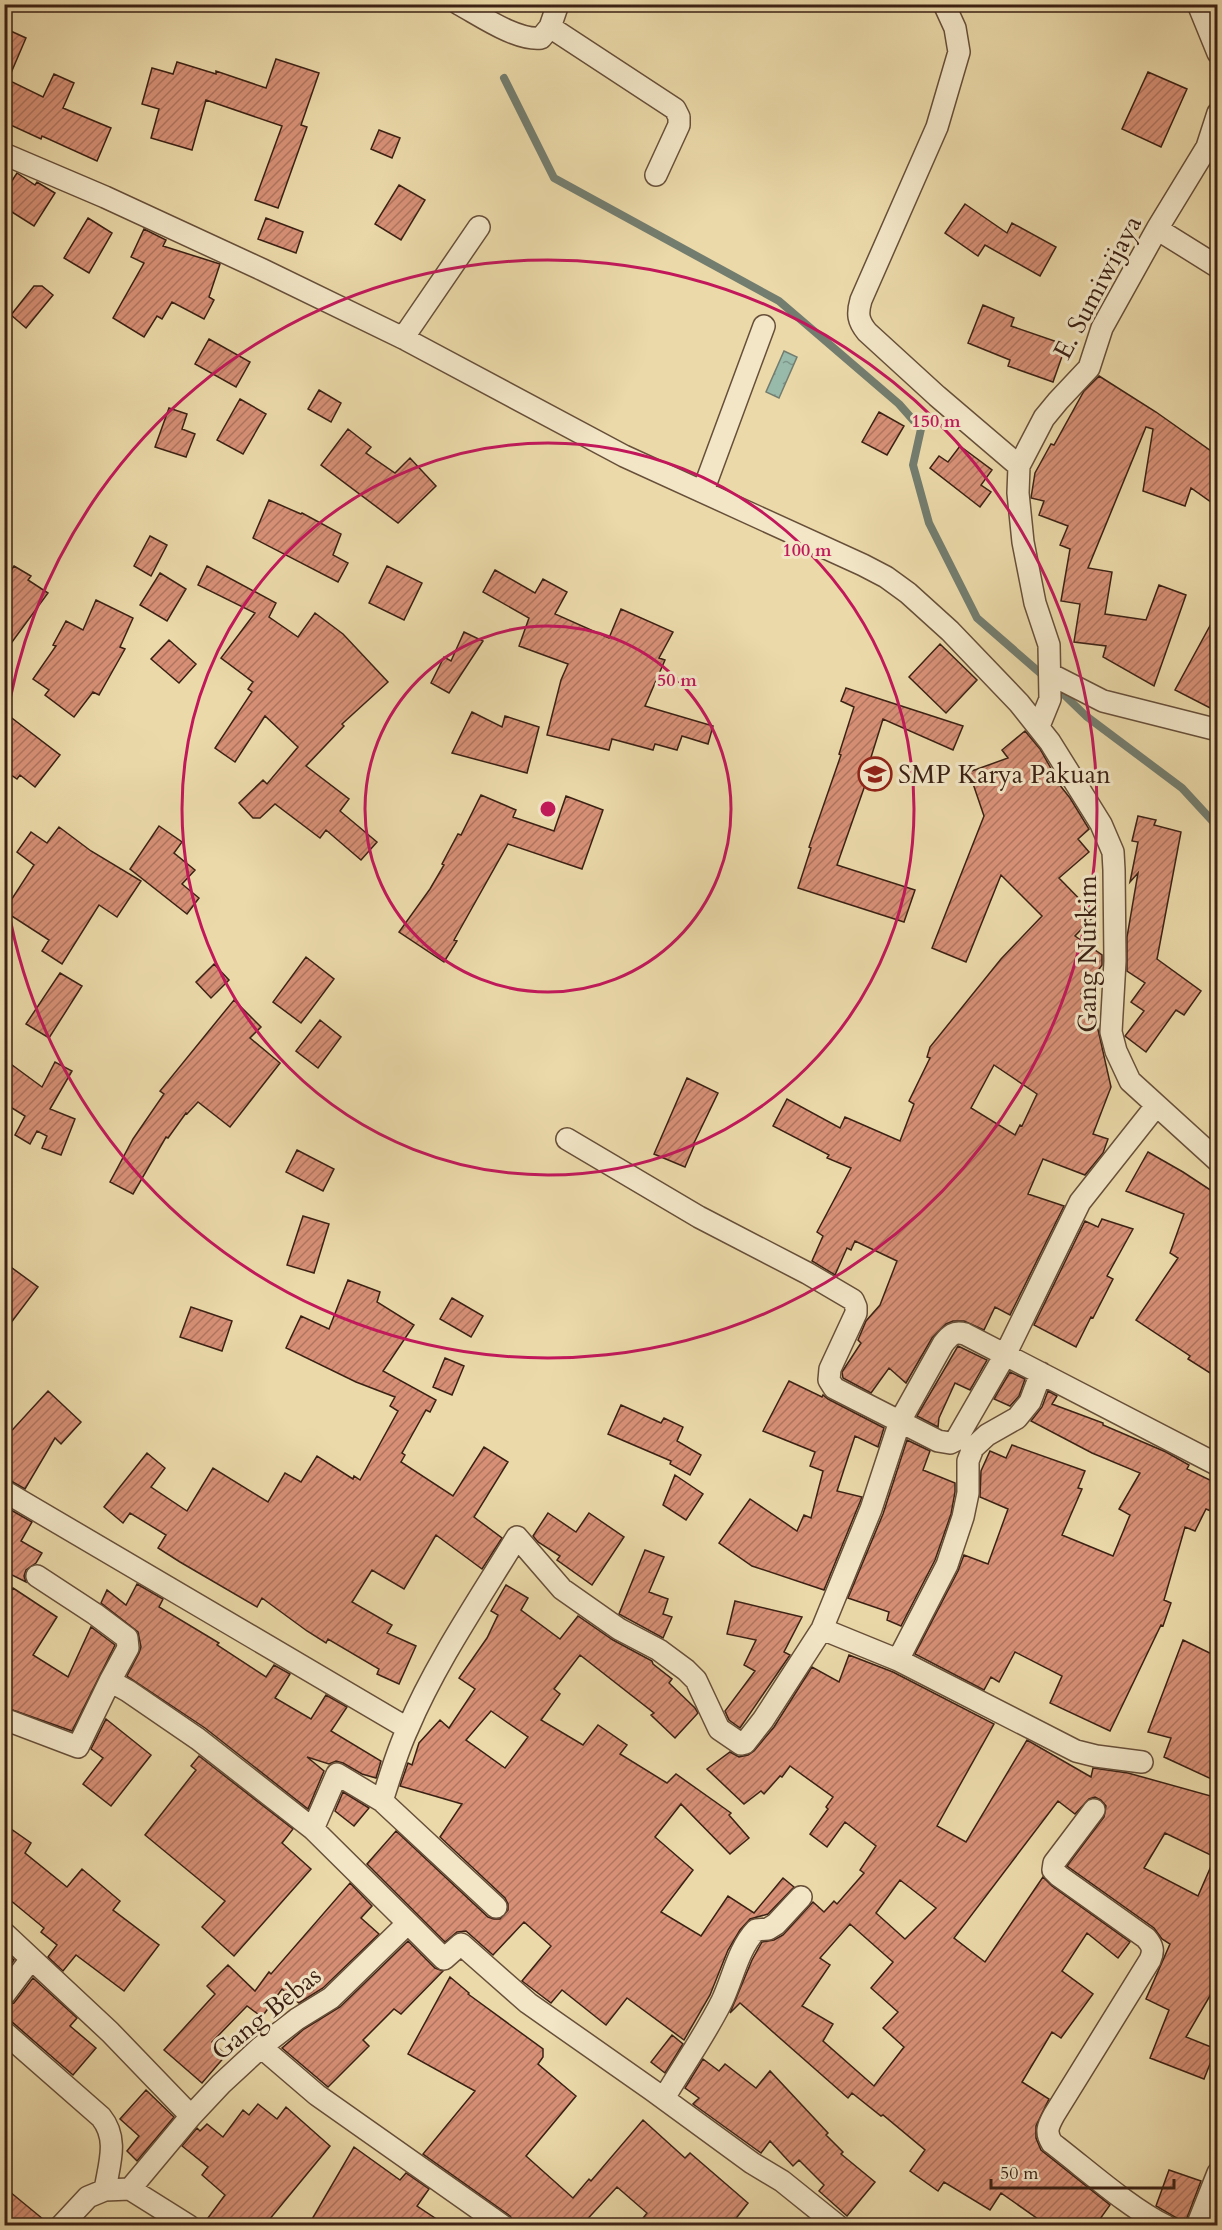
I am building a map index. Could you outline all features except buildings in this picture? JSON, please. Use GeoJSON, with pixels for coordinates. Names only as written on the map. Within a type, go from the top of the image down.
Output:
{"type":"FeatureCollection","features":[{"type":"Feature","properties":{"kind":"street"},"geometry":{"type":"LineString","coordinates":[[459,4],[524,37],[541,38],[550,27],[558,4]]}},
{"type":"Feature","properties":{"kind":"street"},"geometry":{"type":"LineString","coordinates":[[944,4],[955,28],[959,52],[937,127],[857,313],[867,332],[1019,466]]}},
{"type":"Feature","properties":{"kind":"street"},"geometry":{"type":"LineString","coordinates":[[1198,4],[1218,53]]}},
{"type":"Feature","properties":{"kind":"street"},"geometry":{"type":"LineString","coordinates":[[550,27],[675,109],[679,117],[679,125],[656,175]]}},
{"type":"Feature","properties":{"kind":"street","name":"E. Sumiwijaya"},"geometry":{"type":"LineString","coordinates":[[1039,726],[1050,684],[1049,645],[1035,603],[1023,542],[1018,493],[1019,466],[1044,418],[1089,368],[1102,328],[1157,229],[1207,147],[1218,114]]}},
{"type":"Feature","properties":{"kind":"street","name":"Gang Nurkim"},"geometry":{"type":"LineString","coordinates":[[4,154],[189,236],[403,338],[624,456],[703,490],[886,577],[908,593],[950,631],[1039,726],[1101,824],[1113,852],[1115,961],[1111,1032],[1119,1059],[1130,1081],[1218,1161]]}},
{"type":"Feature","properties":{"kind":"street"},"geometry":{"type":"LineString","coordinates":[[403,338],[479,227]]}},
{"type":"Feature","properties":{"kind":"street"},"geometry":{"type":"LineString","coordinates":[[1157,229],[1218,267]]}},
{"type":"Feature","properties":{"kind":"street"},"geometry":{"type":"LineString","coordinates":[[703,490],[764,326]]}},
{"type":"Feature","properties":{"kind":"street"},"geometry":{"type":"LineString","coordinates":[[1050,684],[1103,701],[1218,730]]}},
{"type":"Feature","properties":{"kind":"street"},"geometry":{"type":"LineString","coordinates":[[567,1139],[699,1217],[807,1273],[853,1300],[856,1313],[830,1369],[829,1380],[834,1388],[938,1441],[950,1443],[956,1440],[1005,1355],[1080,1202],[1156,1106]]}},
{"type":"Feature","properties":{"kind":"street"},"geometry":{"type":"LineString","coordinates":[[382,1801],[407,1728],[458,1632],[517,1537],[562,1589],[619,1629],[658,1650],[686,1670],[696,1680],[719,1729],[741,1744],[745,1743],[763,1720],[822,1629],[871,1509],[900,1421],[943,1344],[950,1335],[957,1332],[966,1334],[1218,1465]]}},
{"type":"Feature","properties":{"kind":"street"},"geometry":{"type":"LineString","coordinates":[[898,1660],[947,1565],[965,1509],[968,1493],[968,1461],[973,1448],[987,1435],[1017,1418],[1030,1401],[1041,1374]]}},
{"type":"Feature","properties":{"kind":"street"},"geometry":{"type":"LineString","coordinates":[[4,1491],[407,1728]]}},
{"type":"Feature","properties":{"kind":"street"},"geometry":{"type":"LineString","coordinates":[[4,1719],[78,1747],[128,1648],[127,1638],[38,1576]]}},
{"type":"Feature","properties":{"kind":"street"},"geometry":{"type":"LineString","coordinates":[[822,1629],[898,1660],[1076,1751],[1096,1756],[1142,1761]]}},
{"type":"Feature","properties":{"kind":"street"},"geometry":{"type":"LineString","coordinates":[[110,1682],[128,1691],[198,1739],[313,1829],[444,1959],[461,1944],[528,2003],[752,2163],[782,2181],[838,2226]]}},
{"type":"Feature","properties":{"kind":"street"},"geometry":{"type":"LineString","coordinates":[[313,1829],[337,1774],[382,1801],[496,1907]]}},
{"type":"Feature","properties":{"kind":"street"},"geometry":{"type":"LineString","coordinates":[[1094,1810],[1054,1863],[1053,1870],[1146,1938],[1152,1945],[1153,1952],[1054,2115],[1047,2130],[1048,2136],[1052,2143],[1127,2200],[1166,2226]]}},
{"type":"Feature","properties":{"kind":"street"},"geometry":{"type":"LineString","coordinates":[[664,2098],[723,2000],[736,1963],[752,1934],[756,1929],[768,1929],[776,1924],[801,1898]]}},
{"type":"Feature","properties":{"kind":"street","name":"Gang Bebas"},"geometry":{"type":"LineString","coordinates":[[130,2189],[191,2116],[261,2047],[297,2019],[331,1998],[408,1923]]}},
{"type":"Feature","properties":{"kind":"street"},"geometry":{"type":"LineString","coordinates":[[4,1933],[118,2040],[191,2116]]}},
{"type":"Feature","properties":{"kind":"street"},"geometry":{"type":"LineString","coordinates":[[4,1995],[32,1959]]}},
{"type":"Feature","properties":{"kind":"street"},"geometry":{"type":"LineString","coordinates":[[4,2032],[101,2117],[108,2126],[112,2138],[105,2190]]}},
{"type":"Feature","properties":{"kind":"street"},"geometry":{"type":"LineString","coordinates":[[261,2047],[317,2095],[503,2226]]}},
{"type":"Feature","properties":{"kind":"street"},"geometry":{"type":"LineString","coordinates":[[1197,2226],[1218,2173]]}},
{"type":"Feature","properties":{"kind":"street"},"geometry":{"type":"LineString","coordinates":[[61,2226],[88,2197],[105,2190],[130,2189],[189,2226]]}},
{"type":"Feature","properties":{"kind":"water"},"geometry":{"type":"Polygon","coordinates":[[[784,351],[797,357],[779,398],[766,392],[784,351]]]}},
{"type":"Feature","properties":{"kind":"waterway"},"geometry":{"type":"LineString","coordinates":[[504,78],[554,178],[779,301],[899,404],[921,429],[913,465],[929,523],[977,618],[1086,716],[1182,788],[1218,827]]}},
{"type":"Feature","properties":{"kind":"place","name":"SMP Karya Pakuan"},"geometry":{"type":"Point","coordinates":[875,774]}}]}
